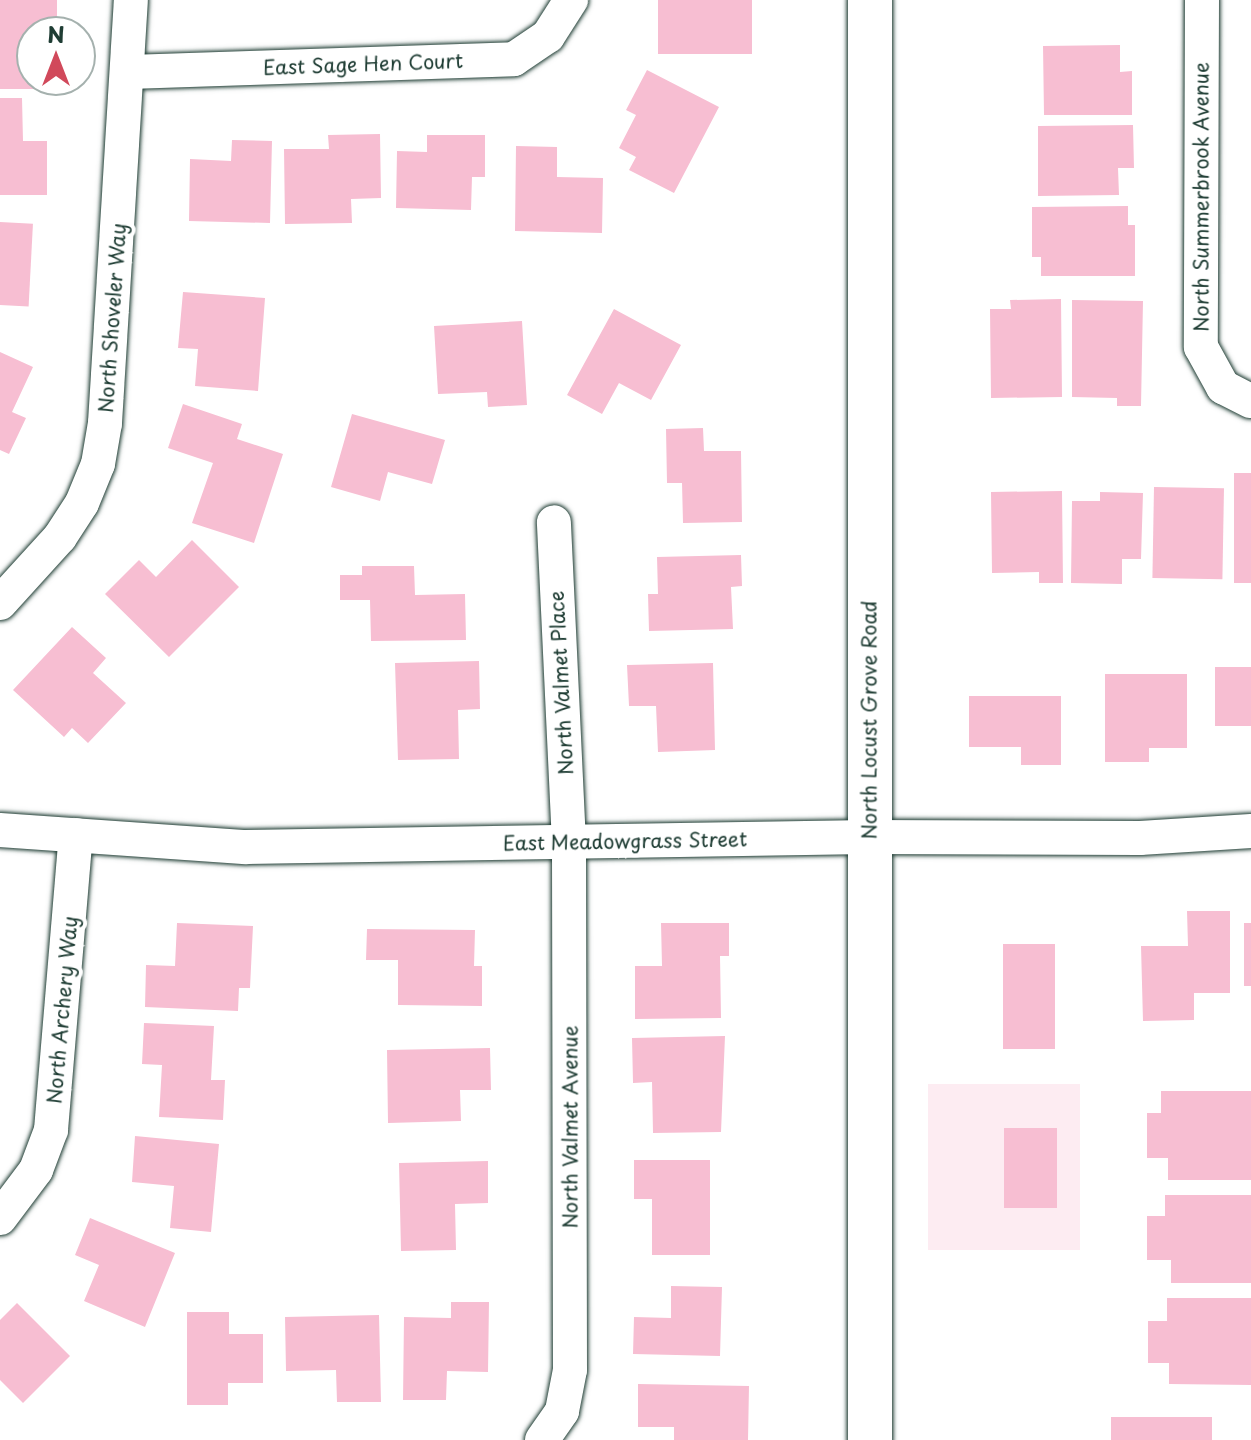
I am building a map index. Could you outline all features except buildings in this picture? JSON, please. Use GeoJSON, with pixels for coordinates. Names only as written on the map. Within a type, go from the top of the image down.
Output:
{"type":"FeatureCollection","features":[{"type":"Feature","properties":{"kind":"main road","name":"North Locust Grove Road"},"geometry":{"type":"LineString","coordinates":[[870,0],[870,1440]]}},
{"type":"Feature","properties":{"kind":"street","name":"North Shoveler Way"},"geometry":{"type":"LineString","coordinates":[[0,603],[60,537],[82,503],[98,464],[129,72],[131,0]]}},
{"type":"Feature","properties":{"kind":"street","name":"East Sage Hen Court"},"geometry":{"type":"LineString","coordinates":[[129,72],[514,59],[548,36],[571,0]]}},
{"type":"Feature","properties":{"kind":"street","name":"North Summerbrook Avenue"},"geometry":{"type":"LineString","coordinates":[[1202,0],[1200,341],[1209,369],[1237,394]]}},
{"type":"Feature","properties":{"kind":"street","name":"North Valmet Place"},"geometry":{"type":"LineString","coordinates":[[554,522],[569,843]]}},
{"type":"Feature","properties":{"kind":"street","name":"East Meadowgrass Street"},"geometry":{"type":"LineString","coordinates":[[0,830],[246,847],[869,837],[1140,838],[1251,831]]}},
{"type":"Feature","properties":{"kind":"street","name":"North Archery Way"},"geometry":{"type":"LineString","coordinates":[[0,1218],[36,1170],[51,1130],[76,835]]}},
{"type":"Feature","properties":{"kind":"street","name":"North Valmet Avenue"},"geometry":{"type":"LineString","coordinates":[[542,1440],[562,1411],[570,1370],[569,843]]}},
{"type":"Feature","properties":{"kind":"shaded area"},"geometry":{"type":"Polygon","coordinates":[[[928,1084],[1080,1084],[1080,1250],[928,1250],[928,1084]]]}}]}
